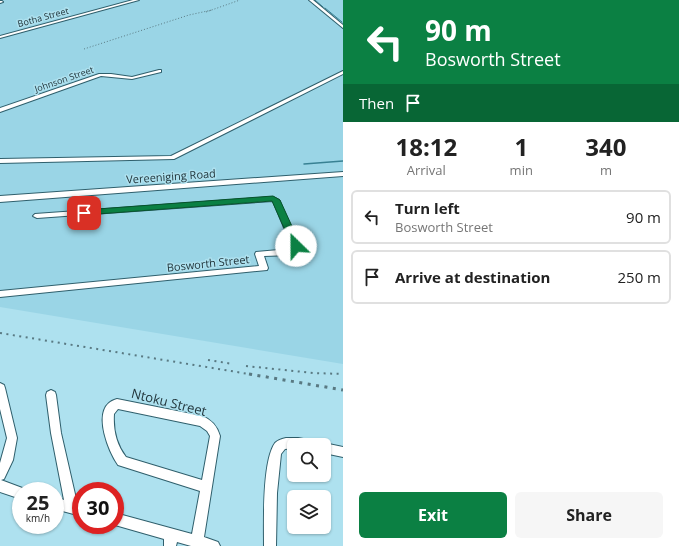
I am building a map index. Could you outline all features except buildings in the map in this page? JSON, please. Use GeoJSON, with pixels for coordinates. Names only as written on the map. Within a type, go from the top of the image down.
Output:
{"type":"FeatureCollection","features":[{"type":"Feature","properties":{"kind":"main road","name":"Vereeniging Road"},"geometry":{"type":"LineString","coordinates":[[0,193],[343,168]]}},
{"type":"Feature","properties":{"kind":"main road","name":"Vereeniging Road"},"geometry":{"type":"LineString","coordinates":[[0,199],[343,174]]}},
{"type":"Feature","properties":{"kind":"street","name":"Botha Street"},"geometry":{"type":"LineString","coordinates":[[0,37],[137,0]]}},
{"type":"Feature","properties":{"kind":"street"},"geometry":{"type":"LineString","coordinates":[[311,0],[343,27]]}},
{"type":"Feature","properties":{"kind":"street","name":"Johnson Street"},"geometry":{"type":"LineString","coordinates":[[0,110],[101,75],[132,78],[159,71]]}},
{"type":"Feature","properties":{"kind":"street"},"geometry":{"type":"LineString","coordinates":[[0,161],[172,158],[343,72]]}},
{"type":"Feature","properties":{"kind":"street","name":"Bosworth Street"},"geometry":{"type":"LineString","coordinates":[[0,294],[264,268],[259,254],[292,252],[296,248],[276,200],[273,199],[37,216]]}},
{"type":"Feature","properties":{"kind":"street"},"geometry":{"type":"LineString","coordinates":[[0,388],[12,438],[7,460],[0,475]]}},
{"type":"Feature","properties":{"kind":"street"},"geometry":{"type":"LineString","coordinates":[[51,395],[56,432],[72,494]]}},
{"type":"Feature","properties":{"kind":"street","name":"Ntoku Street"},"geometry":{"type":"LineString","coordinates":[[197,542],[207,487],[215,436],[212,428],[202,422],[157,411],[117,404],[112,406],[109,410],[108,420],[113,447],[117,457],[122,461],[207,487]]}},
{"type":"Feature","properties":{"kind":"street"},"geometry":{"type":"LineString","coordinates":[[270,546],[272,473],[276,449],[280,445],[287,443]]}},
{"type":"Feature","properties":{"kind":"street"},"geometry":{"type":"LineString","coordinates":[[331,449],[343,452]]}},
{"type":"Feature","properties":{"kind":"street"},"geometry":{"type":"LineString","coordinates":[[0,486],[12,489]]}},
{"type":"Feature","properties":{"kind":"street"},"geometry":{"type":"LineString","coordinates":[[124,522],[171,540],[197,542],[214,546]]}},
{"type":"Feature","properties":{"kind":"shaded area"},"geometry":{"type":"Polygon","coordinates":[[[0,0],[343,0],[343,364],[0,307],[0,0]]]}},
{"type":"Feature","properties":{"kind":"waterway"},"geometry":{"type":"LineString","coordinates":[[315,0],[323,7]]}},
{"type":"Feature","properties":{"kind":"waterway"},"geometry":{"type":"LineString","coordinates":[[325,8],[342,22]]}},
{"type":"Feature","properties":{"kind":"waterway"},"geometry":{"type":"LineString","coordinates":[[304,164],[343,161]]}},
{"type":"Feature","properties":{"kind":"railway"},"geometry":{"type":"LineString","coordinates":[[211,10],[240,0]]}},
{"type":"Feature","properties":{"kind":"railway"},"geometry":{"type":"LineString","coordinates":[[84,49],[189,15],[211,10]]}},
{"type":"Feature","properties":{"kind":"railway"},"geometry":{"type":"LineString","coordinates":[[206,12],[211,10]]}},
{"type":"Feature","properties":{"kind":"railway"},"geometry":{"type":"LineString","coordinates":[[0,333],[251,374]]}},
{"type":"Feature","properties":{"kind":"railway"},"geometry":{"type":"LineString","coordinates":[[208,360],[233,364]]}},
{"type":"Feature","properties":{"kind":"railway"},"geometry":{"type":"LineString","coordinates":[[246,366],[313,373],[343,374]]}},
{"type":"Feature","properties":{"kind":"railway"},"geometry":{"type":"LineString","coordinates":[[251,374],[343,390]]}},
{"type":"Feature","properties":{"kind":"route"},"geometry":{"type":"LineString","coordinates":[[84,213],[274,199],[276,200],[296,246]]}}]}
